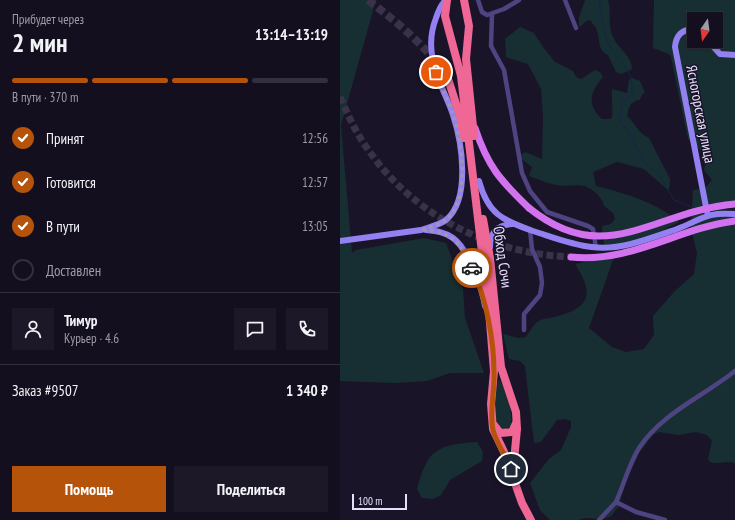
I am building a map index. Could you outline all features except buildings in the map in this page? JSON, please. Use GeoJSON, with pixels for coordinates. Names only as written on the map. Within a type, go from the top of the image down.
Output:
{"type":"FeatureCollection","features":[{"type":"Feature","properties":{"kind":"highway"},"geometry":{"type":"LineString","coordinates":[[447,0],[445,16],[461,76],[479,234]]}},
{"type":"Feature","properties":{"kind":"highway","name":"Обход Сочи"},"geometry":{"type":"LineString","coordinates":[[464,0],[469,26],[466,59],[479,181],[490,258],[501,367],[514,406],[516,421],[514,461],[529,517]]}},
{"type":"Feature","properties":{"kind":"highway"},"geometry":{"type":"LineString","coordinates":[[448,79],[464,134],[479,234]]}},
{"type":"Feature","properties":{"kind":"highway","name":"Обход Сочи"},"geometry":{"type":"LineString","coordinates":[[479,234],[494,371],[491,399],[494,434],[504,452],[522,504],[529,517]]}},
{"type":"Feature","properties":{"kind":"highway"},"geometry":{"type":"LineString","coordinates":[[492,421],[498,431],[503,434],[512,432],[516,421]]}},
{"type":"Feature","properties":{"kind":"main road"},"geometry":{"type":"LineString","coordinates":[[473,122],[482,150],[493,170],[529,208],[542,218],[561,229],[582,235],[602,236],[625,233],[685,213],[735,204]]}},
{"type":"Feature","properties":{"kind":"main road"},"geometry":{"type":"LineString","coordinates":[[572,257],[593,258],[623,254],[689,232],[735,221]]}},
{"type":"Feature","properties":{"kind":"street"},"geometry":{"type":"LineString","coordinates":[[340,242],[421,230],[437,225],[448,218],[457,205],[462,188],[462,170],[458,130],[436,72],[432,55],[432,39],[435,21],[442,3],[447,0]]}},
{"type":"Feature","properties":{"kind":"street"},"geometry":{"type":"LineString","coordinates":[[478,0],[482,12],[487,15],[492,14],[519,0]]}},
{"type":"Feature","properties":{"kind":"street"},"geometry":{"type":"LineString","coordinates":[[565,0],[576,28]]}},
{"type":"Feature","properties":{"kind":"street"},"geometry":{"type":"LineString","coordinates":[[492,14],[491,46],[504,70],[522,173],[530,191],[547,212],[593,229],[596,248]]}},
{"type":"Feature","properties":{"kind":"street","name":"Ясногорская улица"},"geometry":{"type":"LineString","coordinates":[[687,30],[682,32],[676,41],[675,46],[707,215]]}},
{"type":"Feature","properties":{"kind":"street","name":"Ясногорская улица"},"geometry":{"type":"LineString","coordinates":[[714,48],[720,54],[735,55]]}},
{"type":"Feature","properties":{"kind":"street"},"geometry":{"type":"LineString","coordinates":[[479,181],[482,193],[492,210],[512,224],[565,241],[596,248],[619,246],[652,237],[679,228],[707,215],[735,214]]}},
{"type":"Feature","properties":{"kind":"street"},"geometry":{"type":"LineString","coordinates":[[490,258],[490,240],[494,231],[502,225],[512,224]]}},
{"type":"Feature","properties":{"kind":"street"},"geometry":{"type":"LineString","coordinates":[[421,230],[444,233],[453,238],[459,244],[480,285],[490,324]]}},
{"type":"Feature","properties":{"kind":"street"},"geometry":{"type":"LineString","coordinates":[[524,330],[524,314],[540,295],[542,276],[540,267],[533,254],[530,230]]}},
{"type":"Feature","properties":{"kind":"street"},"geometry":{"type":"LineString","coordinates":[[600,520],[616,502],[639,448],[659,424],[735,371]]}},
{"type":"Feature","properties":{"kind":"street"},"geometry":{"type":"LineString","coordinates":[[616,502],[636,512],[665,520]]}},
{"type":"Feature","properties":{"kind":"green space"},"geometry":{"type":"Polygon","coordinates":[[[340,0],[376,0],[341,125],[352,253],[356,250],[424,238],[446,243],[463,289],[465,318],[484,373],[450,373],[427,381],[395,383],[340,381],[340,0]]]}},
{"type":"Feature","properties":{"kind":"green space"},"geometry":{"type":"Polygon","coordinates":[[[585,0],[608,0],[611,32],[615,41],[630,60],[632,69],[621,74],[616,72],[608,55],[604,53],[600,47],[596,28],[590,20],[586,21],[580,27],[579,17],[585,0]]]}},
{"type":"Feature","properties":{"kind":"green space"},"geometry":{"type":"Polygon","coordinates":[[[654,0],[735,0],[735,201],[730,201],[725,211],[735,214],[735,463],[710,462],[708,459],[712,441],[707,435],[696,432],[678,435],[659,432],[653,435],[639,453],[625,484],[619,506],[611,516],[604,519],[585,518],[578,520],[550,520],[540,510],[530,483],[549,459],[561,450],[571,427],[571,421],[565,419],[557,420],[541,442],[534,443],[525,366],[520,361],[509,359],[503,334],[518,338],[526,337],[537,322],[576,309],[586,299],[587,292],[585,284],[575,264],[614,257],[589,328],[612,347],[626,352],[644,349],[654,335],[653,316],[675,291],[694,274],[697,253],[691,228],[693,190],[704,189],[712,180],[704,170],[707,156],[688,139],[671,57],[669,54],[653,48],[654,0]]]}},
{"type":"Feature","properties":{"kind":"green space"},"geometry":{"type":"Polygon","coordinates":[[[520,27],[534,33],[555,62],[573,71],[576,77],[581,79],[595,70],[600,72],[603,77],[593,92],[592,105],[602,119],[611,119],[612,89],[627,93],[629,80],[632,78],[640,81],[645,93],[642,94],[640,100],[630,105],[627,116],[642,134],[649,138],[670,179],[669,191],[644,169],[617,162],[593,172],[596,186],[629,195],[651,204],[679,222],[641,241],[604,245],[602,226],[611,224],[615,219],[613,213],[604,206],[602,200],[597,194],[585,186],[556,185],[529,176],[532,167],[520,158],[525,152],[542,159],[543,118],[541,89],[528,64],[506,57],[505,39],[520,27]]]}},
{"type":"Feature","properties":{"kind":"green space"},"geometry":{"type":"Polygon","coordinates":[[[499,379],[504,388],[511,416],[510,427],[503,429],[499,425],[495,413],[495,397],[499,379]]]}},
{"type":"Feature","properties":{"kind":"green space"},"geometry":{"type":"Polygon","coordinates":[[[477,442],[483,452],[482,461],[450,480],[441,495],[433,499],[422,498],[417,489],[425,465],[430,457],[443,448],[452,445],[477,442]]]}},
{"type":"Feature","properties":{"kind":"waterway"},"geometry":{"type":"LineString","coordinates":[[599,0],[606,39],[616,56],[628,71],[632,85],[632,94],[623,102],[619,121],[628,131],[644,162],[660,176],[674,200],[695,208]]}},
{"type":"Feature","properties":{"kind":"waterway"},"geometry":{"type":"LineString","coordinates":[[722,210],[735,210]]}},
{"type":"Feature","properties":{"kind":"tunnel"},"geometry":{"type":"LineString","coordinates":[[368,0],[401,26],[431,56],[448,79]]}},
{"type":"Feature","properties":{"kind":"tunnel"},"geometry":{"type":"LineString","coordinates":[[340,97],[359,136],[367,148],[386,172],[407,193],[431,212],[456,227],[483,239],[512,248],[541,254],[571,257]]}},
{"type":"Feature","properties":{"kind":"way so far"},"geometry":{"type":"LineString","coordinates":[[436,72],[458,130],[462,170],[462,188],[459,200],[451,215],[445,221],[421,230],[439,231],[453,238],[463,250],[472,268]]}},
{"type":"Feature","properties":{"kind":"route"},"geometry":{"type":"LineString","coordinates":[[472,268],[481,288],[486,316],[490,324],[494,371],[491,399],[493,429],[511,469]]}}]}
